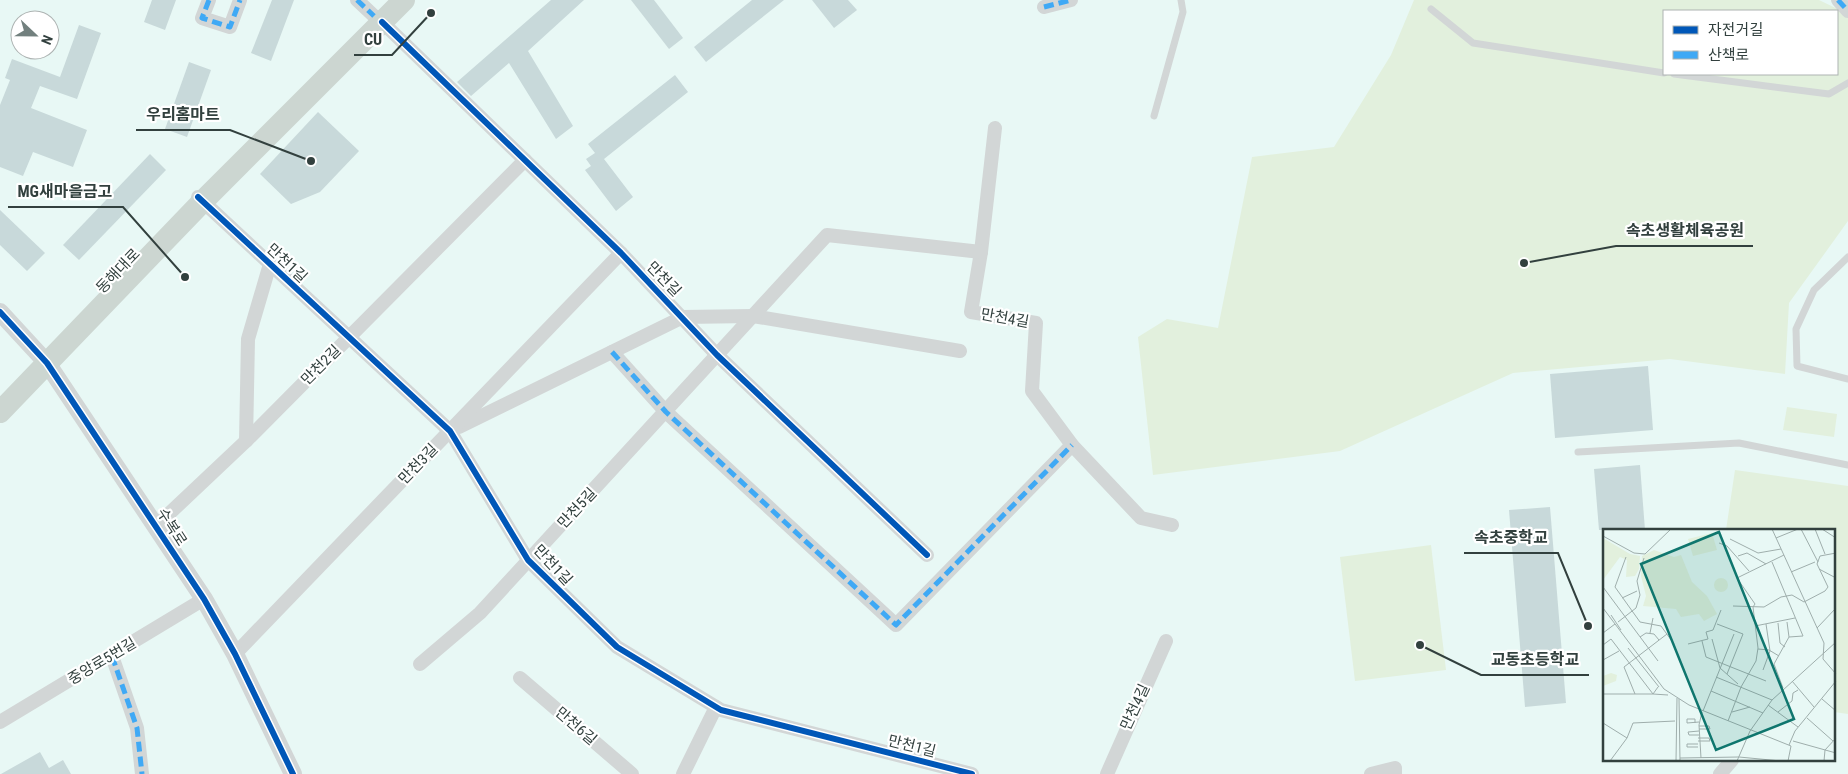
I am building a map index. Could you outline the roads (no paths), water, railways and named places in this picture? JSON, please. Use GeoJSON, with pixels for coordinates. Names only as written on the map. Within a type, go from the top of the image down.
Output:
{"type":"FeatureCollection","features":[{"type":"Feature","properties":{"kind":"main road","name":"동해대로"},"geometry":{"type":"LineString","coordinates":[[0,412],[45,360],[381,13],[404,0]]}},
{"type":"Feature","properties":{"kind":"main road","name":"동해대로"},"geometry":{"type":"LineString","coordinates":[[0,401],[45,360]]}},
{"type":"Feature","properties":{"kind":"street"},"geometry":{"type":"LineString","coordinates":[[209,0],[202,18],[230,28],[240,0]]}},
{"type":"Feature","properties":{"kind":"street","name":"만천길"},"geometry":{"type":"LineString","coordinates":[[357,0],[381,13],[525,160],[621,253],[717,355],[927,555]]}},
{"type":"Feature","properties":{"kind":"street"},"geometry":{"type":"LineString","coordinates":[[1044,7],[1071,0]]}},
{"type":"Feature","properties":{"kind":"street"},"geometry":{"type":"LineString","coordinates":[[1838,0],[1848,11]]}},
{"type":"Feature","properties":{"kind":"street"},"geometry":{"type":"LineString","coordinates":[[753,316],[828,235],[981,252],[995,128]]}},
{"type":"Feature","properties":{"kind":"street","name":"만천2길"},"geometry":{"type":"LineString","coordinates":[[156,526],[246,441],[525,160]]}},
{"type":"Feature","properties":{"kind":"street","name":"만천1길"},"geometry":{"type":"LineString","coordinates":[[201,199],[450,431],[528,560],[617,647],[716,707],[924,768],[972,774]]}},
{"type":"Feature","properties":{"kind":"street","name":"만천4길"},"geometry":{"type":"LineString","coordinates":[[981,252],[971,312],[1036,323],[1032,390],[1072,445],[1142,518],[1172,525]]}},
{"type":"Feature","properties":{"kind":"street","name":"만천3길"},"geometry":{"type":"LineString","coordinates":[[235,654],[621,253]]}},
{"type":"Feature","properties":{"kind":"street","name":"만천1길"},"geometry":{"type":"LineString","coordinates":[[246,441],[248,340],[270,264]]}},
{"type":"Feature","properties":{"kind":"street","name":"수복로"},"geometry":{"type":"LineString","coordinates":[[0,312],[45,360],[204,599],[235,654],[294,774]]}},
{"type":"Feature","properties":{"kind":"street"},"geometry":{"type":"LineString","coordinates":[[683,318],[753,316],[960,351]]}},
{"type":"Feature","properties":{"kind":"street","name":"만천5길"},"geometry":{"type":"LineString","coordinates":[[420,664],[480,613],[753,316]]}},
{"type":"Feature","properties":{"kind":"street","name":"만천길"},"geometry":{"type":"LineString","coordinates":[[450,431],[683,318]]}},
{"type":"Feature","properties":{"kind":"street"},"geometry":{"type":"LineString","coordinates":[[612,352],[666,412],[896,625],[1072,445]]}},
{"type":"Feature","properties":{"kind":"street","name":"중앙로5번길"},"geometry":{"type":"LineString","coordinates":[[0,722],[204,599]]}},
{"type":"Feature","properties":{"kind":"street","name":"만천4길"},"geometry":{"type":"LineString","coordinates":[[1107,774],[1166,641]]}},
{"type":"Feature","properties":{"kind":"street"},"geometry":{"type":"LineString","coordinates":[[112,656],[136,728],[142,774]]}},
{"type":"Feature","properties":{"kind":"street","name":"만천6길"},"geometry":{"type":"LineString","coordinates":[[520,678],[632,774]]}},
{"type":"Feature","properties":{"kind":"street"},"geometry":{"type":"LineString","coordinates":[[683,774],[716,707]]}},
{"type":"Feature","properties":{"kind":"street"},"geometry":{"type":"LineString","coordinates":[[1720,774],[1730,762]]}},
{"type":"Feature","properties":{"kind":"street"},"geometry":{"type":"LineString","coordinates":[[1371,774],[1394,768],[1395,774]]}},
{"type":"Feature","properties":{"kind":"lane"},"geometry":{"type":"LineString","coordinates":[[1154,116],[1183,12],[1181,0]]}},
{"type":"Feature","properties":{"kind":"lane"},"geometry":{"type":"LineString","coordinates":[[1431,8],[1473,43],[1663,72]]}},
{"type":"Feature","properties":{"kind":"lane"},"geometry":{"type":"LineString","coordinates":[[1682,75],[1829,94],[1848,83]]}},
{"type":"Feature","properties":{"kind":"lane"},"geometry":{"type":"LineString","coordinates":[[1848,257],[1814,290],[1796,329],[1797,366],[1848,379]]}},
{"type":"Feature","properties":{"kind":"lane"},"geometry":{"type":"LineString","coordinates":[[1578,452],[1739,443],[1848,465]]}},
{"type":"Feature","properties":{"kind":"place","name":"CU"},"geometry":{"type":"Point","coordinates":[431,13]}},
{"type":"Feature","properties":{"kind":"place","name":"우리홈마트"},"geometry":{"type":"Point","coordinates":[311,161]}},
{"type":"Feature","properties":{"kind":"place","name":"속초생활체육공원"},"geometry":{"type":"Point","coordinates":[1524,263]}},
{"type":"Feature","properties":{"kind":"place","name":"MG새마을금고"},"geometry":{"type":"Point","coordinates":[185,277]}},
{"type":"Feature","properties":{"kind":"place","name":"속초중학교"},"geometry":{"type":"Point","coordinates":[1588,626]}},
{"type":"Feature","properties":{"kind":"place","name":"교동초등학교"},"geometry":{"type":"Point","coordinates":[1420,645]}}]}
